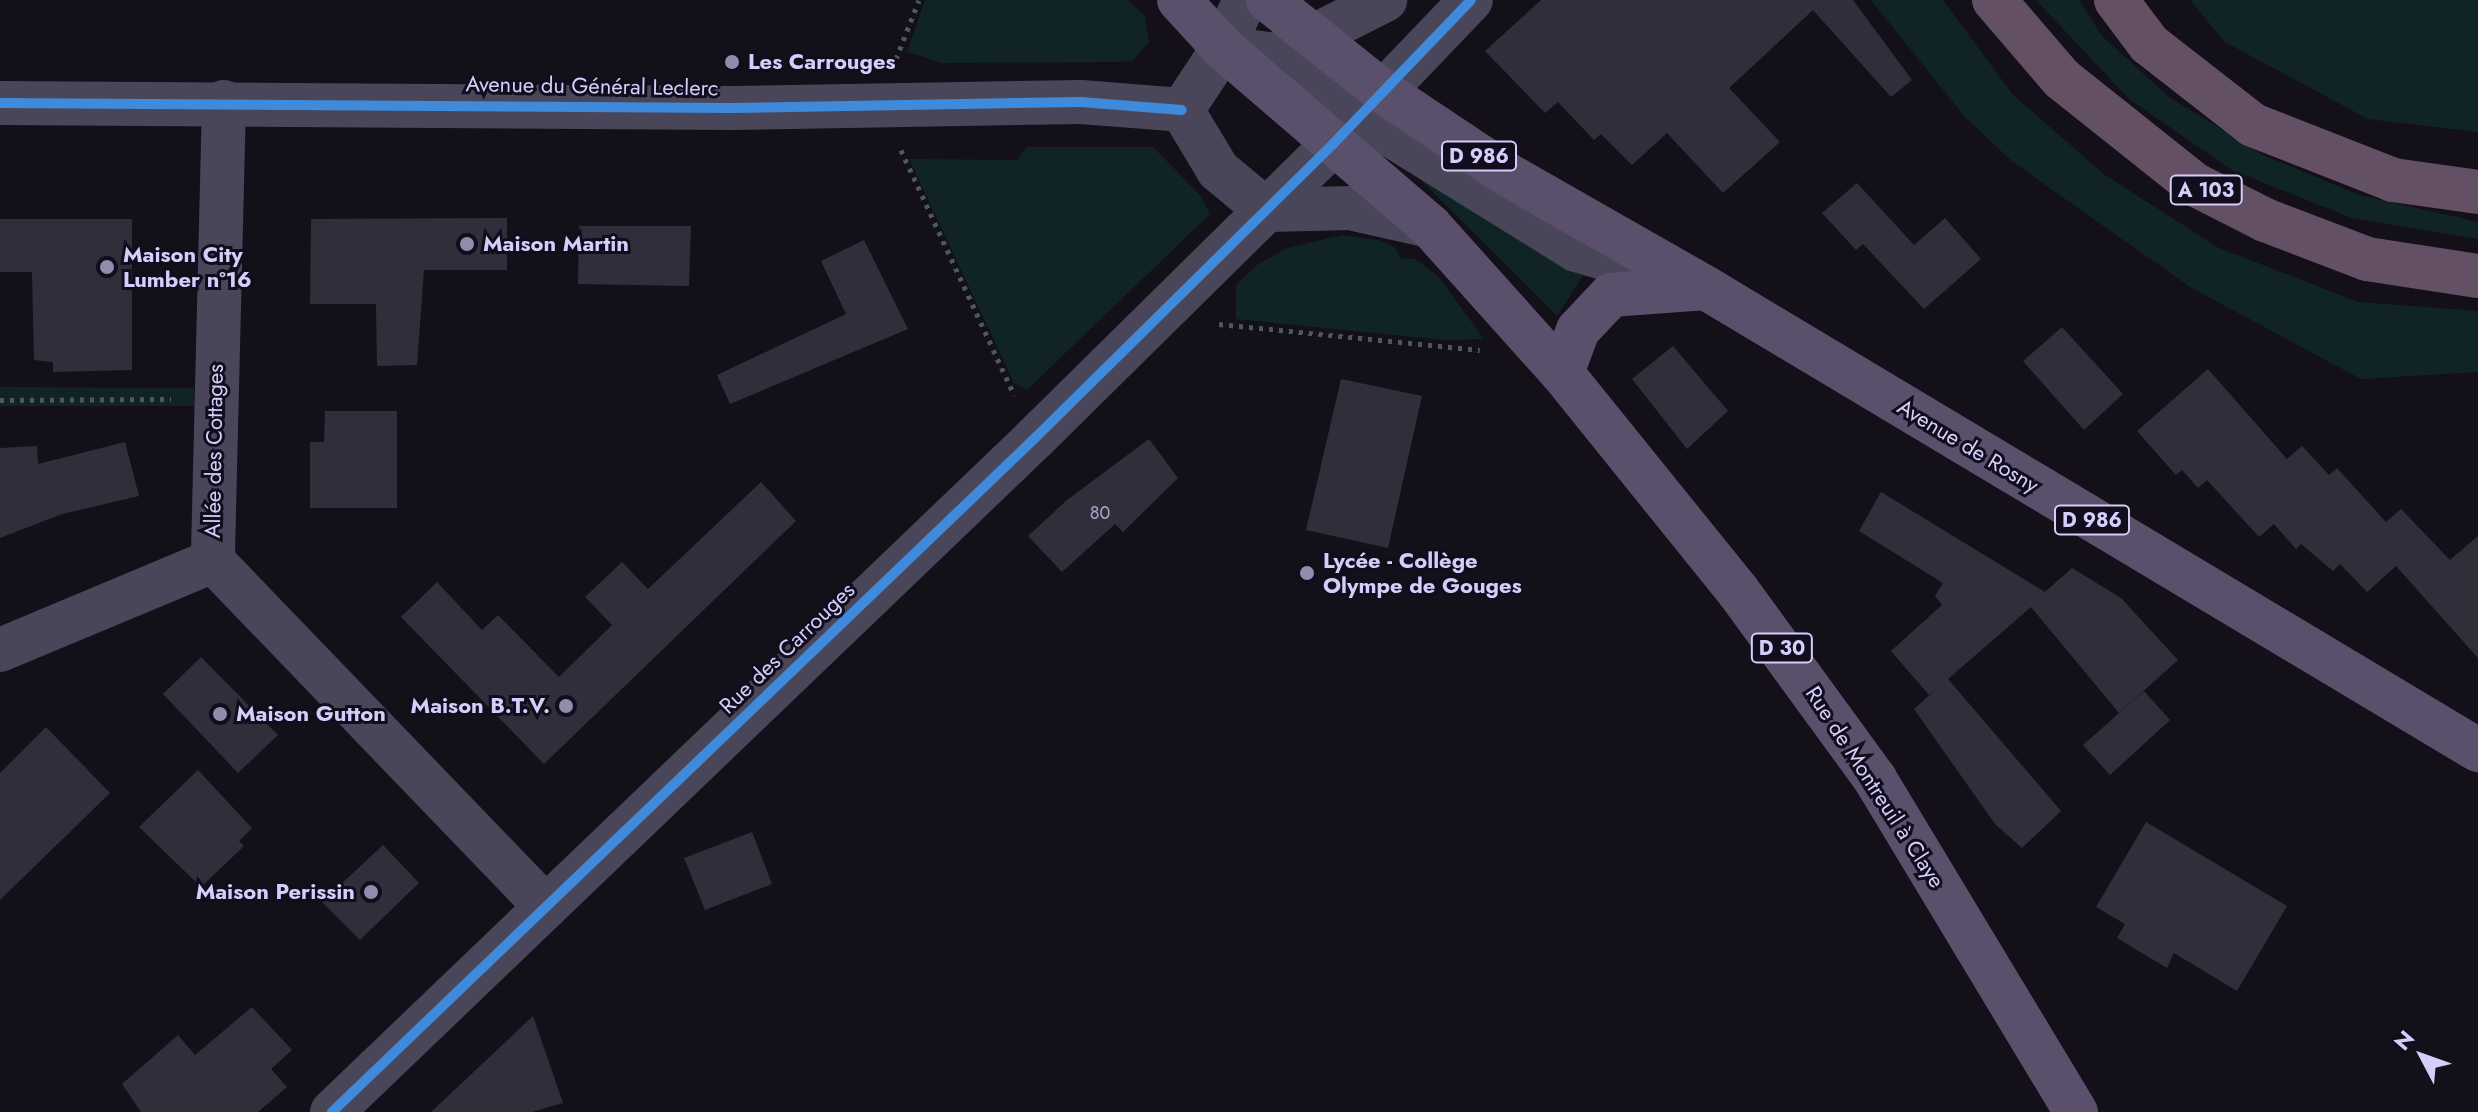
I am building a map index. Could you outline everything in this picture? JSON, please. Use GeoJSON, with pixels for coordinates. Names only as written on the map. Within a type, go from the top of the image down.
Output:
{"type":"FeatureCollection","features":[{"type":"Feature","properties":{"kind":"highway","name":"A 103"},"geometry":{"type":"LineString","coordinates":[[1994,0],[2062,79],[2194,184],[2265,220],[2367,259],[2478,276]]}},
{"type":"Feature","properties":{"kind":"highway"},"geometry":{"type":"LineString","coordinates":[[2116,0],[2149,44],[2253,125],[2393,180],[2478,192]]}},
{"type":"Feature","properties":{"kind":"main road","name":"Avenue de Rosny"},"geometry":{"type":"LineString","coordinates":[[1179,0],[1223,48],[1284,98],[1358,117],[1508,175],[1706,288],[2478,750]]}},
{"type":"Feature","properties":{"kind":"main road","name":"Avenue de Rosny"},"geometry":{"type":"LineString","coordinates":[[1268,0],[1313,33],[1358,117]]}},
{"type":"Feature","properties":{"kind":"main road","name":"D 30"},"geometry":{"type":"LineString","coordinates":[[1358,117],[1430,226]]}},
{"type":"Feature","properties":{"kind":"main road","name":"Rue de Montreuil à Claye"},"geometry":{"type":"LineString","coordinates":[[1430,226],[1562,373],[1807,681],[1875,779],[2076,1112]]}},
{"type":"Feature","properties":{"kind":"main road"},"geometry":{"type":"LineString","coordinates":[[1562,373],[1578,330],[1611,295],[1706,288]]}},
{"type":"Feature","properties":{"kind":"street"},"geometry":{"type":"LineString","coordinates":[[1245,0],[1223,48],[1182,110],[1218,170],[1266,210],[1350,208],[1430,226]]}},
{"type":"Feature","properties":{"kind":"street"},"geometry":{"type":"LineString","coordinates":[[1284,98],[1276,55],[1313,33],[1385,0]]}},
{"type":"Feature","properties":{"kind":"street","name":"Rue des Carrouges"},"geometry":{"type":"LineString","coordinates":[[332,1112],[1035,438],[1266,210],[1471,0]]}},
{"type":"Feature","properties":{"kind":"street","name":"Avenue de Rosny"},"geometry":{"type":"LineString","coordinates":[[1223,48],[1276,55],[1358,117]]}},
{"type":"Feature","properties":{"kind":"street","name":"Allée des Cottages"},"geometry":{"type":"LineString","coordinates":[[224,102],[214,399],[213,561],[546,907]]}},
{"type":"Feature","properties":{"kind":"street","name":"Avenue du Général Leclerc"},"geometry":{"type":"LineString","coordinates":[[0,103],[881,106],[1081,102],[1182,110]]}},
{"type":"Feature","properties":{"kind":"street"},"geometry":{"type":"LineString","coordinates":[[0,650],[213,561]]}},
{"type":"Feature","properties":{"kind":"path"},"geometry":{"type":"LineString","coordinates":[[919,0],[881,106],[1035,438]]}},
{"type":"Feature","properties":{"kind":"path"},"geometry":{"type":"LineString","coordinates":[[1201,274],[1219,324],[1490,351]]}},
{"type":"Feature","properties":{"kind":"path"},"geometry":{"type":"LineString","coordinates":[[0,400],[214,399]]}},
{"type":"Feature","properties":{"kind":"green space"},"geometry":{"type":"Polygon","coordinates":[[[925,0],[1128,0],[1145,16],[1149,42],[1133,61],[943,63],[907,52],[925,0]]]}},
{"type":"Feature","properties":{"kind":"green space"},"geometry":{"type":"Polygon","coordinates":[[[1871,0],[1943,0],[2013,95],[2105,175],[2219,248],[2358,302],[2478,311],[2478,372],[2361,379],[2190,287],[2013,162],[1964,116],[1871,0]]]}},
{"type":"Feature","properties":{"kind":"green space"},"geometry":{"type":"Polygon","coordinates":[[[2036,0],[2079,0],[2102,36],[2169,97],[2263,155],[2359,195],[2478,222],[2478,239],[2352,218],[2232,170],[2129,99],[2036,0]]]}},
{"type":"Feature","properties":{"kind":"green space"},"geometry":{"type":"Polygon","coordinates":[[[2190,0],[2478,0],[2478,132],[2368,119],[2225,42],[2190,0]]]}},
{"type":"Feature","properties":{"kind":"green space"},"geometry":{"type":"Polygon","coordinates":[[[1375,134],[1591,264],[1557,316],[1375,134]]]}},
{"type":"Feature","properties":{"kind":"green space"},"geometry":{"type":"Polygon","coordinates":[[[1026,147],[1153,147],[1200,195],[1210,214],[1027,390],[1014,383],[909,159],[1018,160],[1026,147]]]}},
{"type":"Feature","properties":{"kind":"green space"},"geometry":{"type":"Polygon","coordinates":[[[1343,235],[1378,240],[1394,247],[1401,258],[1415,259],[1439,277],[1484,339],[1445,340],[1236,319],[1236,285],[1257,265],[1287,248],[1343,235]]]}},
{"type":"Feature","properties":{"kind":"green space"},"geometry":{"type":"Polygon","coordinates":[[[0,387],[194,388],[194,406],[0,406],[0,387]]]}},
{"type":"Feature","properties":{"kind":"building"},"geometry":{"type":"Polygon","coordinates":[[[1541,0],[1853,0],[1912,80],[1891,97],[1813,10],[1729,88],[1780,142],[1723,193],[1667,133],[1632,165],[1601,134],[1594,140],[1558,102],[1545,113],[1485,51],[1541,0]]]}},
{"type":"Feature","properties":{"kind":"building"},"geometry":{"type":"Polygon","coordinates":[[[1857,183],[1914,245],[1945,218],[1981,259],[1924,309],[1863,244],[1856,250],[1822,213],[1857,183]]]}},
{"type":"Feature","properties":{"kind":"building"},"geometry":{"type":"Polygon","coordinates":[[[507,218],[507,270],[424,270],[417,365],[377,366],[376,304],[310,304],[311,219],[507,218]]]}},
{"type":"Feature","properties":{"kind":"building"},"geometry":{"type":"Polygon","coordinates":[[[0,219],[132,219],[132,370],[53,372],[53,362],[34,360],[32,272],[0,272],[0,219]]]}},
{"type":"Feature","properties":{"kind":"building"},"geometry":{"type":"Polygon","coordinates":[[[579,226],[691,226],[689,286],[578,284],[579,226]]]}},
{"type":"Feature","properties":{"kind":"building"},"geometry":{"type":"Polygon","coordinates":[[[864,240],[908,329],[730,404],[717,375],[846,314],[821,261],[864,240]]]}},
{"type":"Feature","properties":{"kind":"building"},"geometry":{"type":"Polygon","coordinates":[[[2062,327],[2123,394],[2084,430],[2023,361],[2062,327]]]}},
{"type":"Feature","properties":{"kind":"building"},"geometry":{"type":"Polygon","coordinates":[[[1673,346],[1728,411],[1687,449],[1632,379],[1673,346]]]}},
{"type":"Feature","properties":{"kind":"building"},"geometry":{"type":"Polygon","coordinates":[[[2208,369],[2287,459],[2302,446],[2329,475],[2337,468],[2386,522],[2401,509],[2450,560],[2478,536],[2478,658],[2396,566],[2367,592],[2340,564],[2333,571],[2301,544],[2296,549],[2274,524],[2259,537],[2207,480],[2198,488],[2182,470],[2176,475],[2137,431],[2208,369]]]}},
{"type":"Feature","properties":{"kind":"building"},"geometry":{"type":"Polygon","coordinates":[[[1341,379],[1422,396],[1388,548],[1306,530],[1341,379]]]}},
{"type":"Feature","properties":{"kind":"building"},"geometry":{"type":"Polygon","coordinates":[[[325,411],[397,411],[397,508],[310,508],[310,442],[324,442],[325,411]]]}},
{"type":"Feature","properties":{"kind":"building"},"geometry":{"type":"Polygon","coordinates":[[[1149,439],[1178,478],[1123,532],[1115,524],[1062,572],[1028,536],[1067,500],[1149,439]]]}},
{"type":"Feature","properties":{"kind":"building"},"geometry":{"type":"Polygon","coordinates":[[[125,442],[139,496],[62,514],[0,538],[0,448],[37,446],[38,464],[125,442]]]}},
{"type":"Feature","properties":{"kind":"building"},"geometry":{"type":"Polygon","coordinates":[[[761,482],[796,521],[544,764],[401,617],[437,582],[482,630],[498,615],[559,677],[612,625],[585,597],[622,562],[648,589],[761,482]]]}},
{"type":"Feature","properties":{"kind":"building"},"geometry":{"type":"Polygon","coordinates":[[[1881,492],[2045,592],[2072,568],[2121,598],[2178,660],[2119,713],[2031,607],[1948,679],[2061,811],[2022,848],[1995,824],[1914,709],[1943,683],[1929,695],[1891,651],[1942,605],[1935,596],[1943,583],[1859,531],[1881,492]]]}},
{"type":"Feature","properties":{"kind":"building","name":"Maison Gutton"},"geometry":{"type":"Polygon","coordinates":[[[201,657],[278,735],[238,773],[163,694],[201,657]]]}},
{"type":"Feature","properties":{"kind":"building"},"geometry":{"type":"Polygon","coordinates":[[[2144,691],[2170,720],[2110,775],[2083,745],[2144,691]]]}},
{"type":"Feature","properties":{"kind":"building"},"geometry":{"type":"Polygon","coordinates":[[[46,727],[110,793],[0,900],[0,773],[46,727]]]}},
{"type":"Feature","properties":{"kind":"building"},"geometry":{"type":"Polygon","coordinates":[[[198,770],[252,828],[239,841],[244,846],[201,887],[139,827],[198,770]]]}},
{"type":"Feature","properties":{"kind":"building"},"geometry":{"type":"Polygon","coordinates":[[[2146,822],[2287,906],[2237,991],[2174,953],[2167,968],[2117,938],[2125,924],[2096,907],[2146,822]]]}},
{"type":"Feature","properties":{"kind":"building"},"geometry":{"type":"Polygon","coordinates":[[[752,832],[772,884],[705,910],[684,858],[752,832]]]}},
{"type":"Feature","properties":{"kind":"building","name":"Maison Perissin"},"geometry":{"type":"Polygon","coordinates":[[[383,845],[419,883],[360,940],[322,902],[383,845]]]}},
{"type":"Feature","properties":{"kind":"building"},"geometry":{"type":"Polygon","coordinates":[[[252,1007],[292,1050],[271,1069],[287,1087],[258,1112],[141,1112],[122,1084],[178,1035],[195,1055],[252,1007]]]}},
{"type":"Feature","properties":{"kind":"building"},"geometry":{"type":"Polygon","coordinates":[[[533,1016],[563,1103],[532,1112],[431,1112],[533,1016]]]}},
{"type":"Feature","properties":{"kind":"cycle path"},"geometry":{"type":"LineString","coordinates":[[332,1112],[1035,438],[1333,144],[1471,0]]}},
{"type":"Feature","properties":{"kind":"cycle path"},"geometry":{"type":"LineString","coordinates":[[0,103],[733,108],[1081,102],[1182,110]]}},
{"type":"Feature","properties":{"kind":"place","name":"Les Carrouges"},"geometry":{"type":"Point","coordinates":[732,62]}},
{"type":"Feature","properties":{"kind":"place","name":"Maison Martin"},"geometry":{"type":"Point","coordinates":[467,244]}},
{"type":"Feature","properties":{"kind":"place","name":"Maison City Lumber n°16"},"geometry":{"type":"Point","coordinates":[107,267]}},
{"type":"Feature","properties":{"kind":"place","name":"Lycée - Collège Olympe de Gouges"},"geometry":{"type":"Point","coordinates":[1307,573]}},
{"type":"Feature","properties":{"kind":"place","name":"Maison B.T.V."},"geometry":{"type":"Point","coordinates":[566,706]}},
{"type":"Feature","properties":{"kind":"place","name":"Maison Gutton"},"geometry":{"type":"Point","coordinates":[220,714]}},
{"type":"Feature","properties":{"kind":"place","name":"Maison Perissin"},"geometry":{"type":"Point","coordinates":[371,892]}}]}
